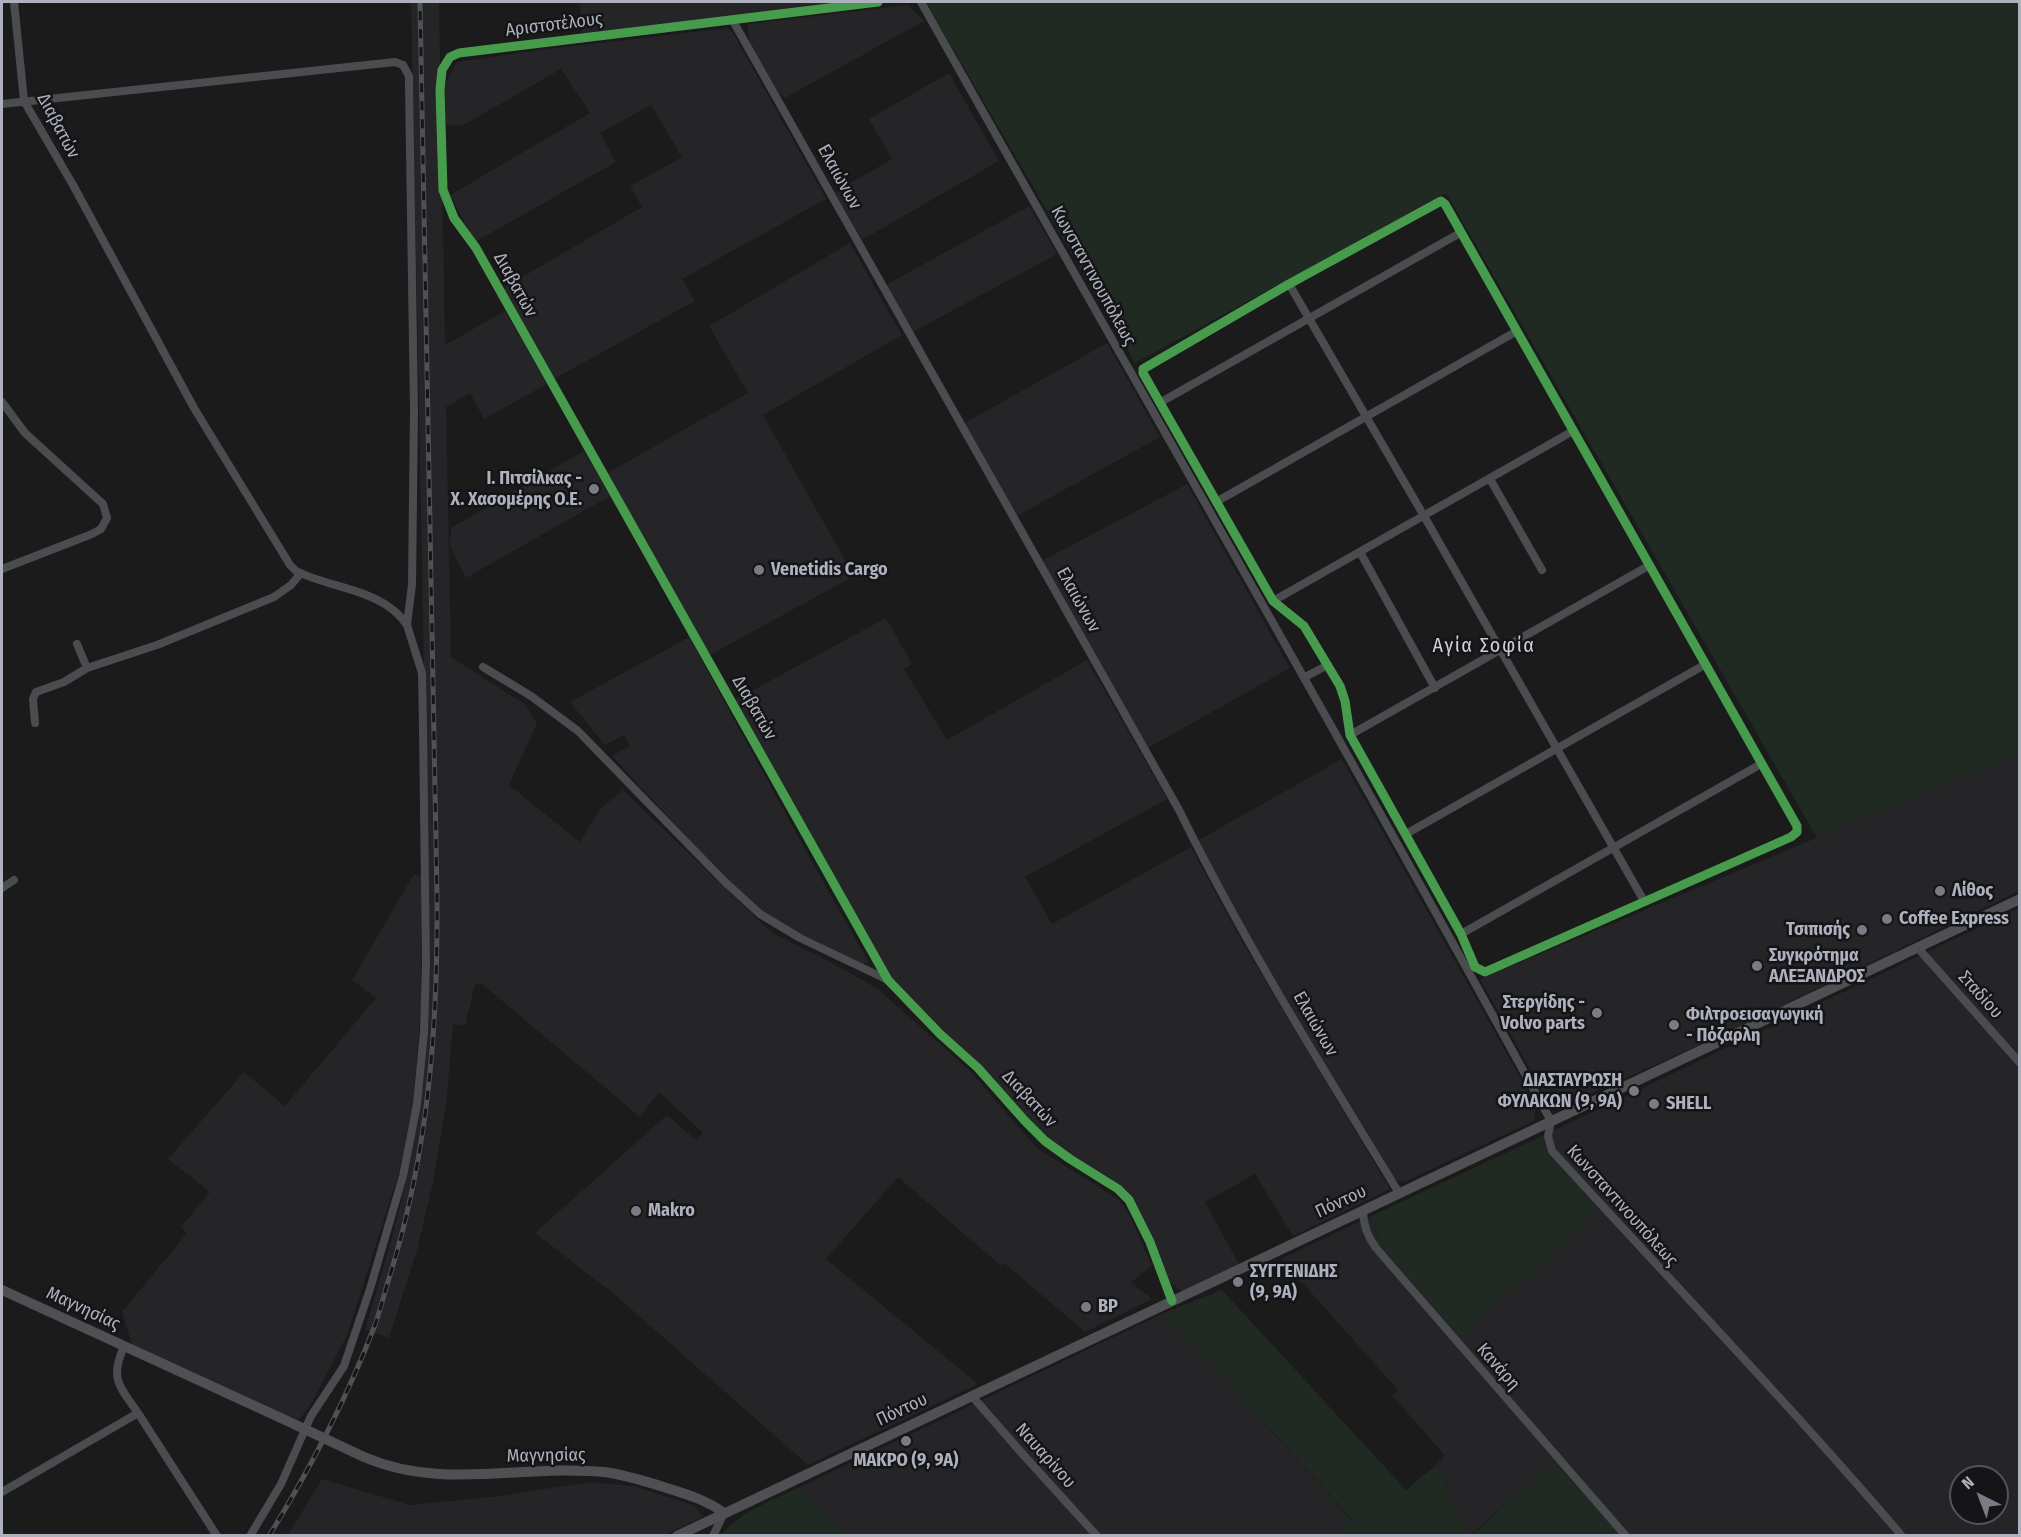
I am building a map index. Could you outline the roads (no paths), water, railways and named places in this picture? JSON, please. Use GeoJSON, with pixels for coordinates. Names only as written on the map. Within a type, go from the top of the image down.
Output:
{"type":"FeatureCollection","features":[{"type":"Feature","properties":{"kind":"street","name":"Διαβατών"},"geometry":{"type":"LineString","coordinates":[[14,2],[24,101],[73,185],[194,408],[290,565],[301,573]]}},
{"type":"Feature","properties":{"kind":"street","name":"Αριστοτέλους"},"geometry":{"type":"LineString","coordinates":[[450,57],[472,51],[878,2]]}},
{"type":"Feature","properties":{"kind":"street","name":"Κωνσταντινουπόλεως"},"geometry":{"type":"LineString","coordinates":[[921,2],[1305,677],[1551,1121],[1548,1136],[1552,1151],[1741,1355],[1902,1536]]}},
{"type":"Feature","properties":{"kind":"street","name":"Ελαιώνων"},"geometry":{"type":"LineString","coordinates":[[733,21],[1179,810],[1216,884],[1319,1062],[1399,1193]]}},
{"type":"Feature","properties":{"kind":"street","name":"Διαβατών"},"geometry":{"type":"LineString","coordinates":[[450,57],[442,70],[440,90],[443,190],[454,218],[482,258],[888,980],[940,1034],[978,1068],[1045,1141],[1118,1189],[1129,1200],[1150,1242],[1172,1301]]}},
{"type":"Feature","properties":{"kind":"street"},"geometry":{"type":"LineString","coordinates":[[2,104],[398,62],[404,65],[409,76],[414,410],[412,585],[407,625]]}},
{"type":"Feature","properties":{"kind":"street"},"geometry":{"type":"LineString","coordinates":[[1441,201],[1445,204],[1460,233],[1797,826],[1797,832],[1791,837],[1485,972],[1475,967],[1461,934],[1350,735],[1345,701],[1340,686],[1304,626],[1273,601],[1143,373],[1145,366],[1441,201]]}},
{"type":"Feature","properties":{"kind":"street"},"geometry":{"type":"LineString","coordinates":[[1161,402],[1460,233]]}},
{"type":"Feature","properties":{"kind":"street"},"geometry":{"type":"LineString","coordinates":[[1289,284],[1644,901]]}},
{"type":"Feature","properties":{"kind":"street"},"geometry":{"type":"LineString","coordinates":[[1216,502],[1517,331]]}},
{"type":"Feature","properties":{"kind":"street"},"geometry":{"type":"LineString","coordinates":[[2,402],[25,433],[103,504],[107,518],[101,529],[92,534],[2,569]]}},
{"type":"Feature","properties":{"kind":"street"},"geometry":{"type":"LineString","coordinates":[[1273,601],[1573,430]]}},
{"type":"Feature","properties":{"kind":"street"},"geometry":{"type":"LineString","coordinates":[[1490,478],[1542,570]]}},
{"type":"Feature","properties":{"kind":"street"},"geometry":{"type":"LineString","coordinates":[[1360,552],[1435,688]]}},
{"type":"Feature","properties":{"kind":"street"},"geometry":{"type":"LineString","coordinates":[[1350,735],[1650,565]]}},
{"type":"Feature","properties":{"kind":"street"},"geometry":{"type":"LineString","coordinates":[[35,723],[33,695],[64,682],[87,668],[157,645],[274,597],[291,585],[301,573],[356,591],[398,614],[407,625],[422,673],[426,964],[424,1032],[417,1104],[403,1176],[370,1289],[344,1366],[311,1416],[298,1440],[281,1484],[250,1536]]}},
{"type":"Feature","properties":{"kind":"street"},"geometry":{"type":"LineString","coordinates":[[78,644],[87,668]]}},
{"type":"Feature","properties":{"kind":"street"},"geometry":{"type":"LineString","coordinates":[[1406,834],[1706,664]]}},
{"type":"Feature","properties":{"kind":"street"},"geometry":{"type":"LineString","coordinates":[[1305,677],[1328,665]]}},
{"type":"Feature","properties":{"kind":"street"},"geometry":{"type":"LineString","coordinates":[[483,667],[531,696],[578,731],[725,882],[760,914],[801,938],[888,980]]}},
{"type":"Feature","properties":{"kind":"street"},"geometry":{"type":"LineString","coordinates":[[1461,934],[1761,764]]}},
{"type":"Feature","properties":{"kind":"street"},"geometry":{"type":"LineString","coordinates":[[2,888],[14,880]]}},
{"type":"Feature","properties":{"kind":"street","name":"Πόντου"},"geometry":{"type":"LineString","coordinates":[[677,1536],[2019,899]]}},
{"type":"Feature","properties":{"kind":"street","name":"Σταδίου"},"geometry":{"type":"LineString","coordinates":[[1917,947],[2019,1063]]}},
{"type":"Feature","properties":{"kind":"street","name":"Κανάρη"},"geometry":{"type":"LineString","coordinates":[[1364,1210],[1365,1227],[1376,1248],[1626,1536]]}},
{"type":"Feature","properties":{"kind":"street","name":"Μαγνησίας"},"geometry":{"type":"LineString","coordinates":[[2,1290],[364,1457],[400,1469],[461,1476],[546,1471],[602,1472],[624,1475],[687,1494],[724,1513]]}},
{"type":"Feature","properties":{"kind":"street"},"geometry":{"type":"LineString","coordinates":[[124,1347],[117,1364],[116,1377],[217,1536]]}},
{"type":"Feature","properties":{"kind":"street","name":"Ναυαρίνου"},"geometry":{"type":"LineString","coordinates":[[972,1396],[1097,1536]]}},
{"type":"Feature","properties":{"kind":"street"},"geometry":{"type":"LineString","coordinates":[[2,1492],[138,1413]]}},
{"type":"Feature","properties":{"kind":"street"},"geometry":{"type":"LineString","coordinates":[[714,1536],[724,1513]]}},
{"type":"Feature","properties":{"kind":"railway"},"geometry":{"type":"LineString","coordinates":[[269,1536],[327,1433],[375,1325],[404,1226],[423,1132],[429,1086],[436,991],[437,895],[420,2]]}},
{"type":"Feature","properties":{"kind":"place","name":"Ι. Πιτσίλκας - Χ. Χασομέρης Ο.Ε."},"geometry":{"type":"Point","coordinates":[594,489]}},
{"type":"Feature","properties":{"kind":"place","name":"Venetidis Cargo"},"geometry":{"type":"Point","coordinates":[759,570]}},
{"type":"Feature","properties":{"kind":"place","name":"Λίθος"},"geometry":{"type":"Point","coordinates":[1940,891]}},
{"type":"Feature","properties":{"kind":"place","name":"Coffee Express"},"geometry":{"type":"Point","coordinates":[1887,919]}},
{"type":"Feature","properties":{"kind":"place","name":"Τσιπισής"},"geometry":{"type":"Point","coordinates":[1862,930]}},
{"type":"Feature","properties":{"kind":"place","name":"Συγκρότημα ΑΛΕΞΑΝΔΡΟΣ"},"geometry":{"type":"Point","coordinates":[1757,966]}},
{"type":"Feature","properties":{"kind":"place","name":"Στεργίδης - Volvo parts"},"geometry":{"type":"Point","coordinates":[1597,1013]}},
{"type":"Feature","properties":{"kind":"place","name":"Φιλτροεισαγωγική - Πόζαρλη"},"geometry":{"type":"Point","coordinates":[1674,1025]}},
{"type":"Feature","properties":{"kind":"place","name":"ΔΙΑΣΤΑΥΡΩΣΗ ΦΥΛΑΚΩΝ (9, 9Α)"},"geometry":{"type":"Point","coordinates":[1634,1091]}},
{"type":"Feature","properties":{"kind":"place","name":"SHELL"},"geometry":{"type":"Point","coordinates":[1654,1104]}},
{"type":"Feature","properties":{"kind":"place","name":"Makro"},"geometry":{"type":"Point","coordinates":[636,1211]}},
{"type":"Feature","properties":{"kind":"place","name":"ΣΥΓΓΕΝΙΔΗΣ (9, 9Α)"},"geometry":{"type":"Point","coordinates":[1238,1282]}},
{"type":"Feature","properties":{"kind":"place","name":"BP"},"geometry":{"type":"Point","coordinates":[1086,1307]}},
{"type":"Feature","properties":{"kind":"place","name":"ΜΑΚΡΟ (9, 9Α)"},"geometry":{"type":"Point","coordinates":[906,1441]}},
{"type":"Feature","properties":{"kind":"district","name":"Αγία Σοφία"},"geometry":{"type":"Point","coordinates":[1484,646]}}]}
